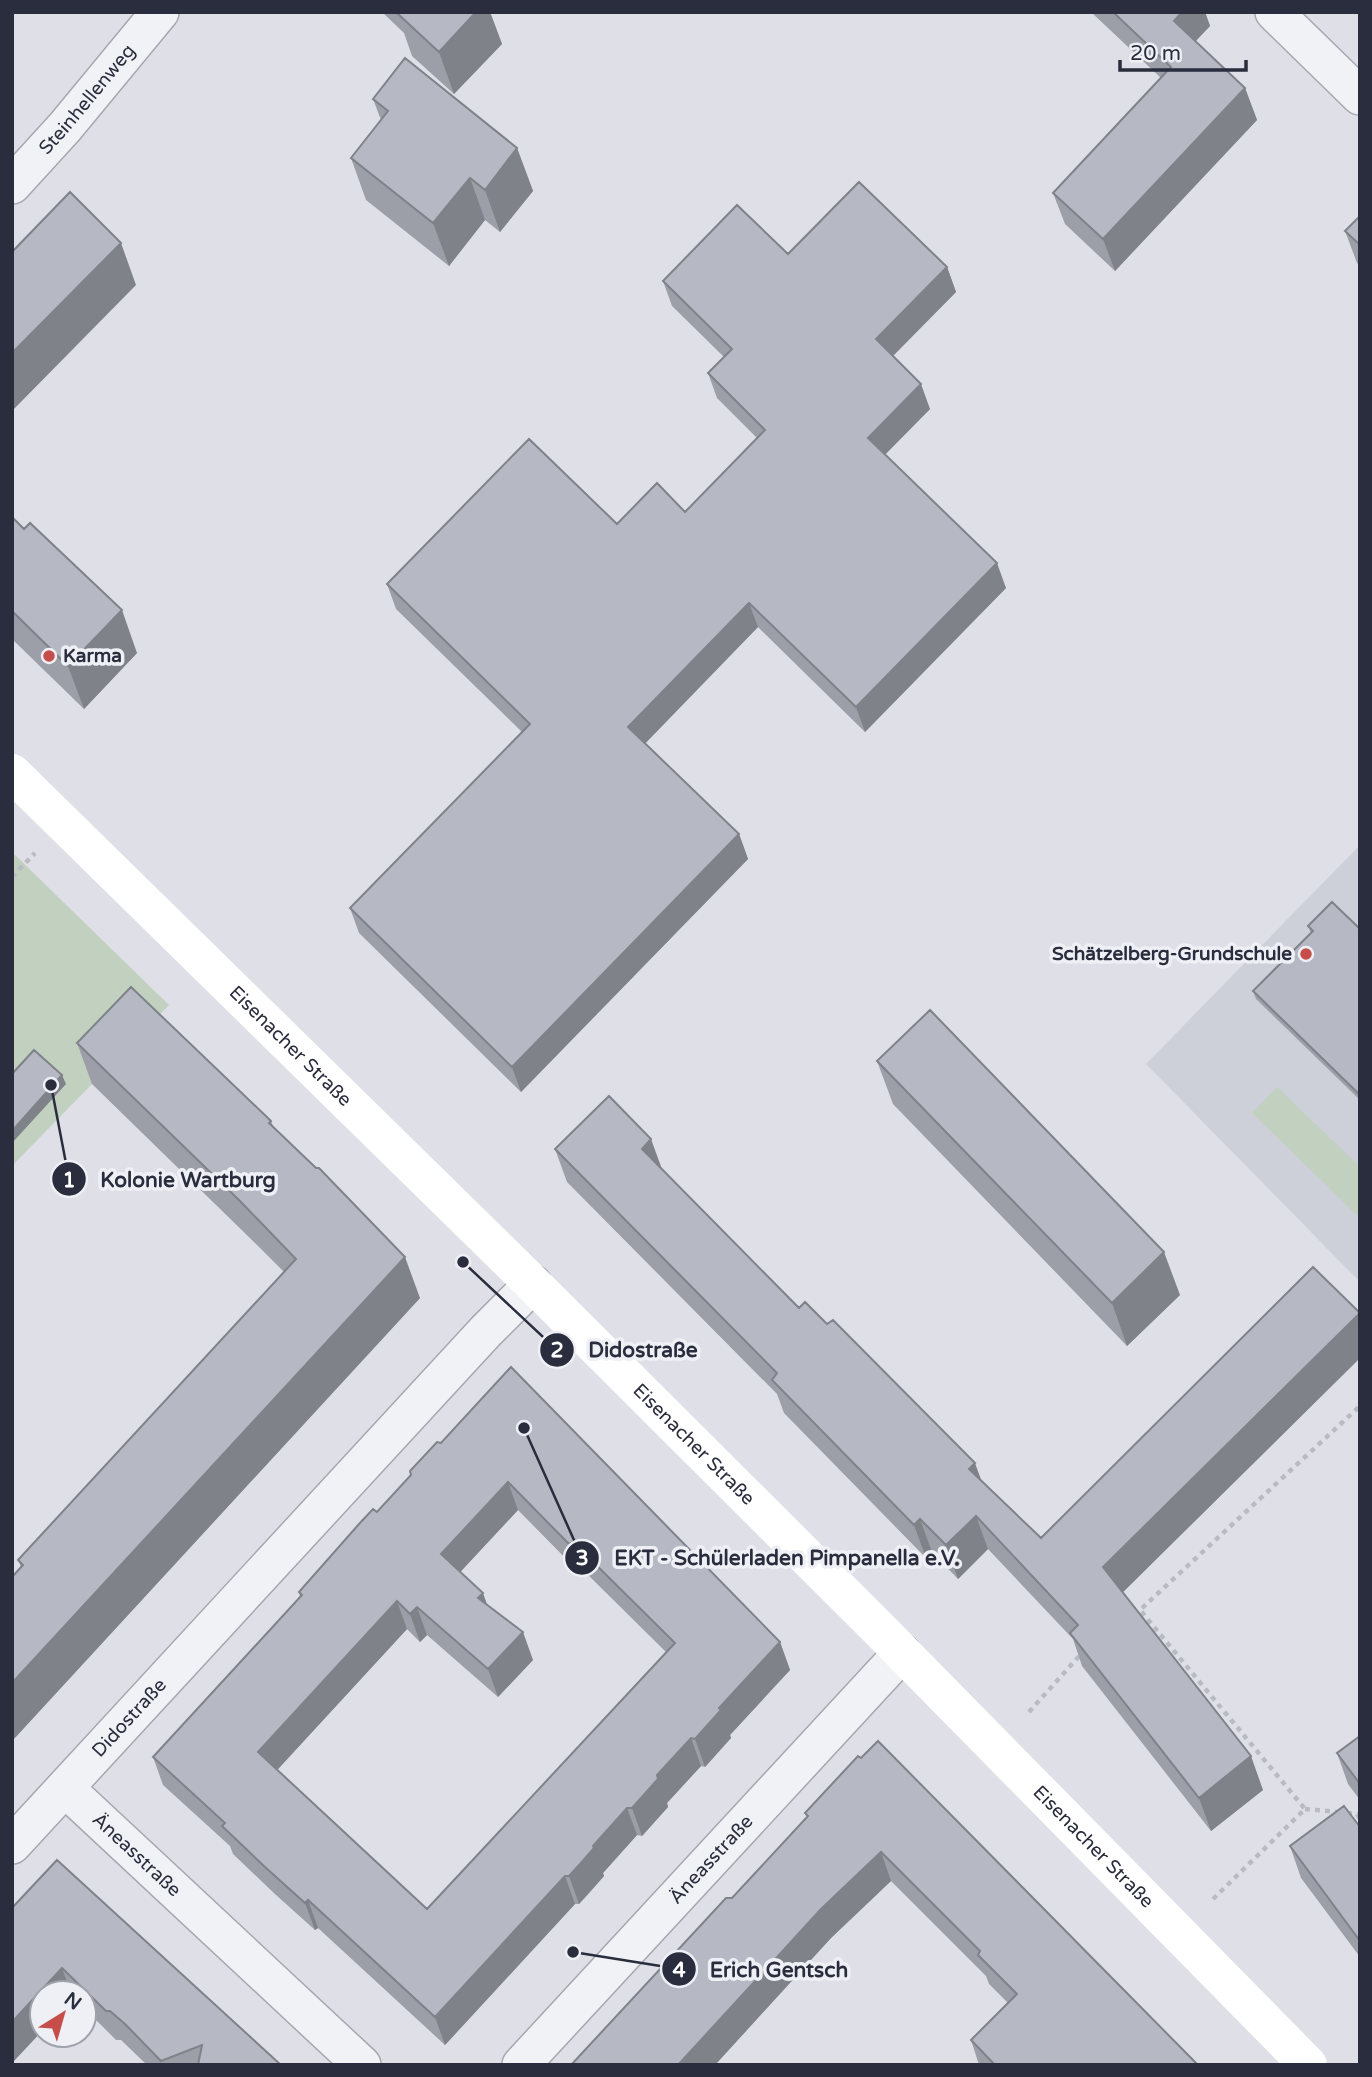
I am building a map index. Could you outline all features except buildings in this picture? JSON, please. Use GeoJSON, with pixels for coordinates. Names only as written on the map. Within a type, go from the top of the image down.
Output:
{"type":"FeatureCollection","features":[{"type":"Feature","properties":{"kind":"street","name":"Steinhellenweg"},"geometry":{"type":"LineString","coordinates":[[12,185],[65,127],[160,12]]}},
{"type":"Feature","properties":{"kind":"street"},"geometry":{"type":"LineString","coordinates":[[1274,12],[1360,96]]}},
{"type":"Feature","properties":{"kind":"street","name":"Eisenacher Straße"},"geometry":{"type":"LineString","coordinates":[[12,773],[533,1284],[1308,2065]]}},
{"type":"Feature","properties":{"kind":"street","name":"Didostraße"},"geometry":{"type":"LineString","coordinates":[[12,1845],[486,1331],[533,1284]]}},
{"type":"Feature","properties":{"kind":"street","name":"Äneasstraße"},"geometry":{"type":"LineString","coordinates":[[521,2065],[902,1653]]}},
{"type":"Feature","properties":{"kind":"street","name":"Äneasstraße"},"geometry":{"type":"LineString","coordinates":[[65,1788],[362,2065]]}},
{"type":"Feature","properties":{"kind":"path"},"geometry":{"type":"LineString","coordinates":[[12,877],[35,853]]}},
{"type":"Feature","properties":{"kind":"path"},"geometry":{"type":"LineString","coordinates":[[1129,1616],[1140,1610],[1360,1406]]}},
{"type":"Feature","properties":{"kind":"path"},"geometry":{"type":"LineString","coordinates":[[1140,1610],[1305,1809],[1357,1814],[1360,1819]]}},
{"type":"Feature","properties":{"kind":"path"},"geometry":{"type":"LineString","coordinates":[[1029,1712],[1084,1650]]}},
{"type":"Feature","properties":{"kind":"path"},"geometry":{"type":"LineString","coordinates":[[1213,1899],[1305,1809]]}},
{"type":"Feature","properties":{"kind":"shaded area","name":"Schätzelberg-Grundschule"},"geometry":{"type":"Polygon","coordinates":[[[1360,845],[1360,1282],[1146,1064],[1360,845]]]}},
{"type":"Feature","properties":{"kind":"green space"},"geometry":{"type":"Polygon","coordinates":[[[12,852],[169,1005],[12,1166],[12,852]]]}},
{"type":"Feature","properties":{"kind":"green space"},"geometry":{"type":"Polygon","coordinates":[[[1277,1087],[1360,1167],[1360,1218],[1252,1113],[1277,1087]]]}},
{"type":"Feature","properties":{"kind":"place","name":"Karma"},"geometry":{"type":"Point","coordinates":[49,656]}},
{"type":"Feature","properties":{"kind":"place","name":"Schätzelberg-Grundschule"},"geometry":{"type":"Point","coordinates":[1306,954]}},
{"type":"Feature","properties":{"kind":"place","name":"Kolonie Wartburg"},"geometry":{"type":"Point","coordinates":[51,1085]}},
{"type":"Feature","properties":{"kind":"place","name":"Didostraße"},"geometry":{"type":"Point","coordinates":[463,1262]}},
{"type":"Feature","properties":{"kind":"place","name":"EKT - Schülerladen Pimpanella e.V."},"geometry":{"type":"Point","coordinates":[524,1428]}},
{"type":"Feature","properties":{"kind":"place","name":"Erich Gentsch"},"geometry":{"type":"Point","coordinates":[573,1952]}}]}
